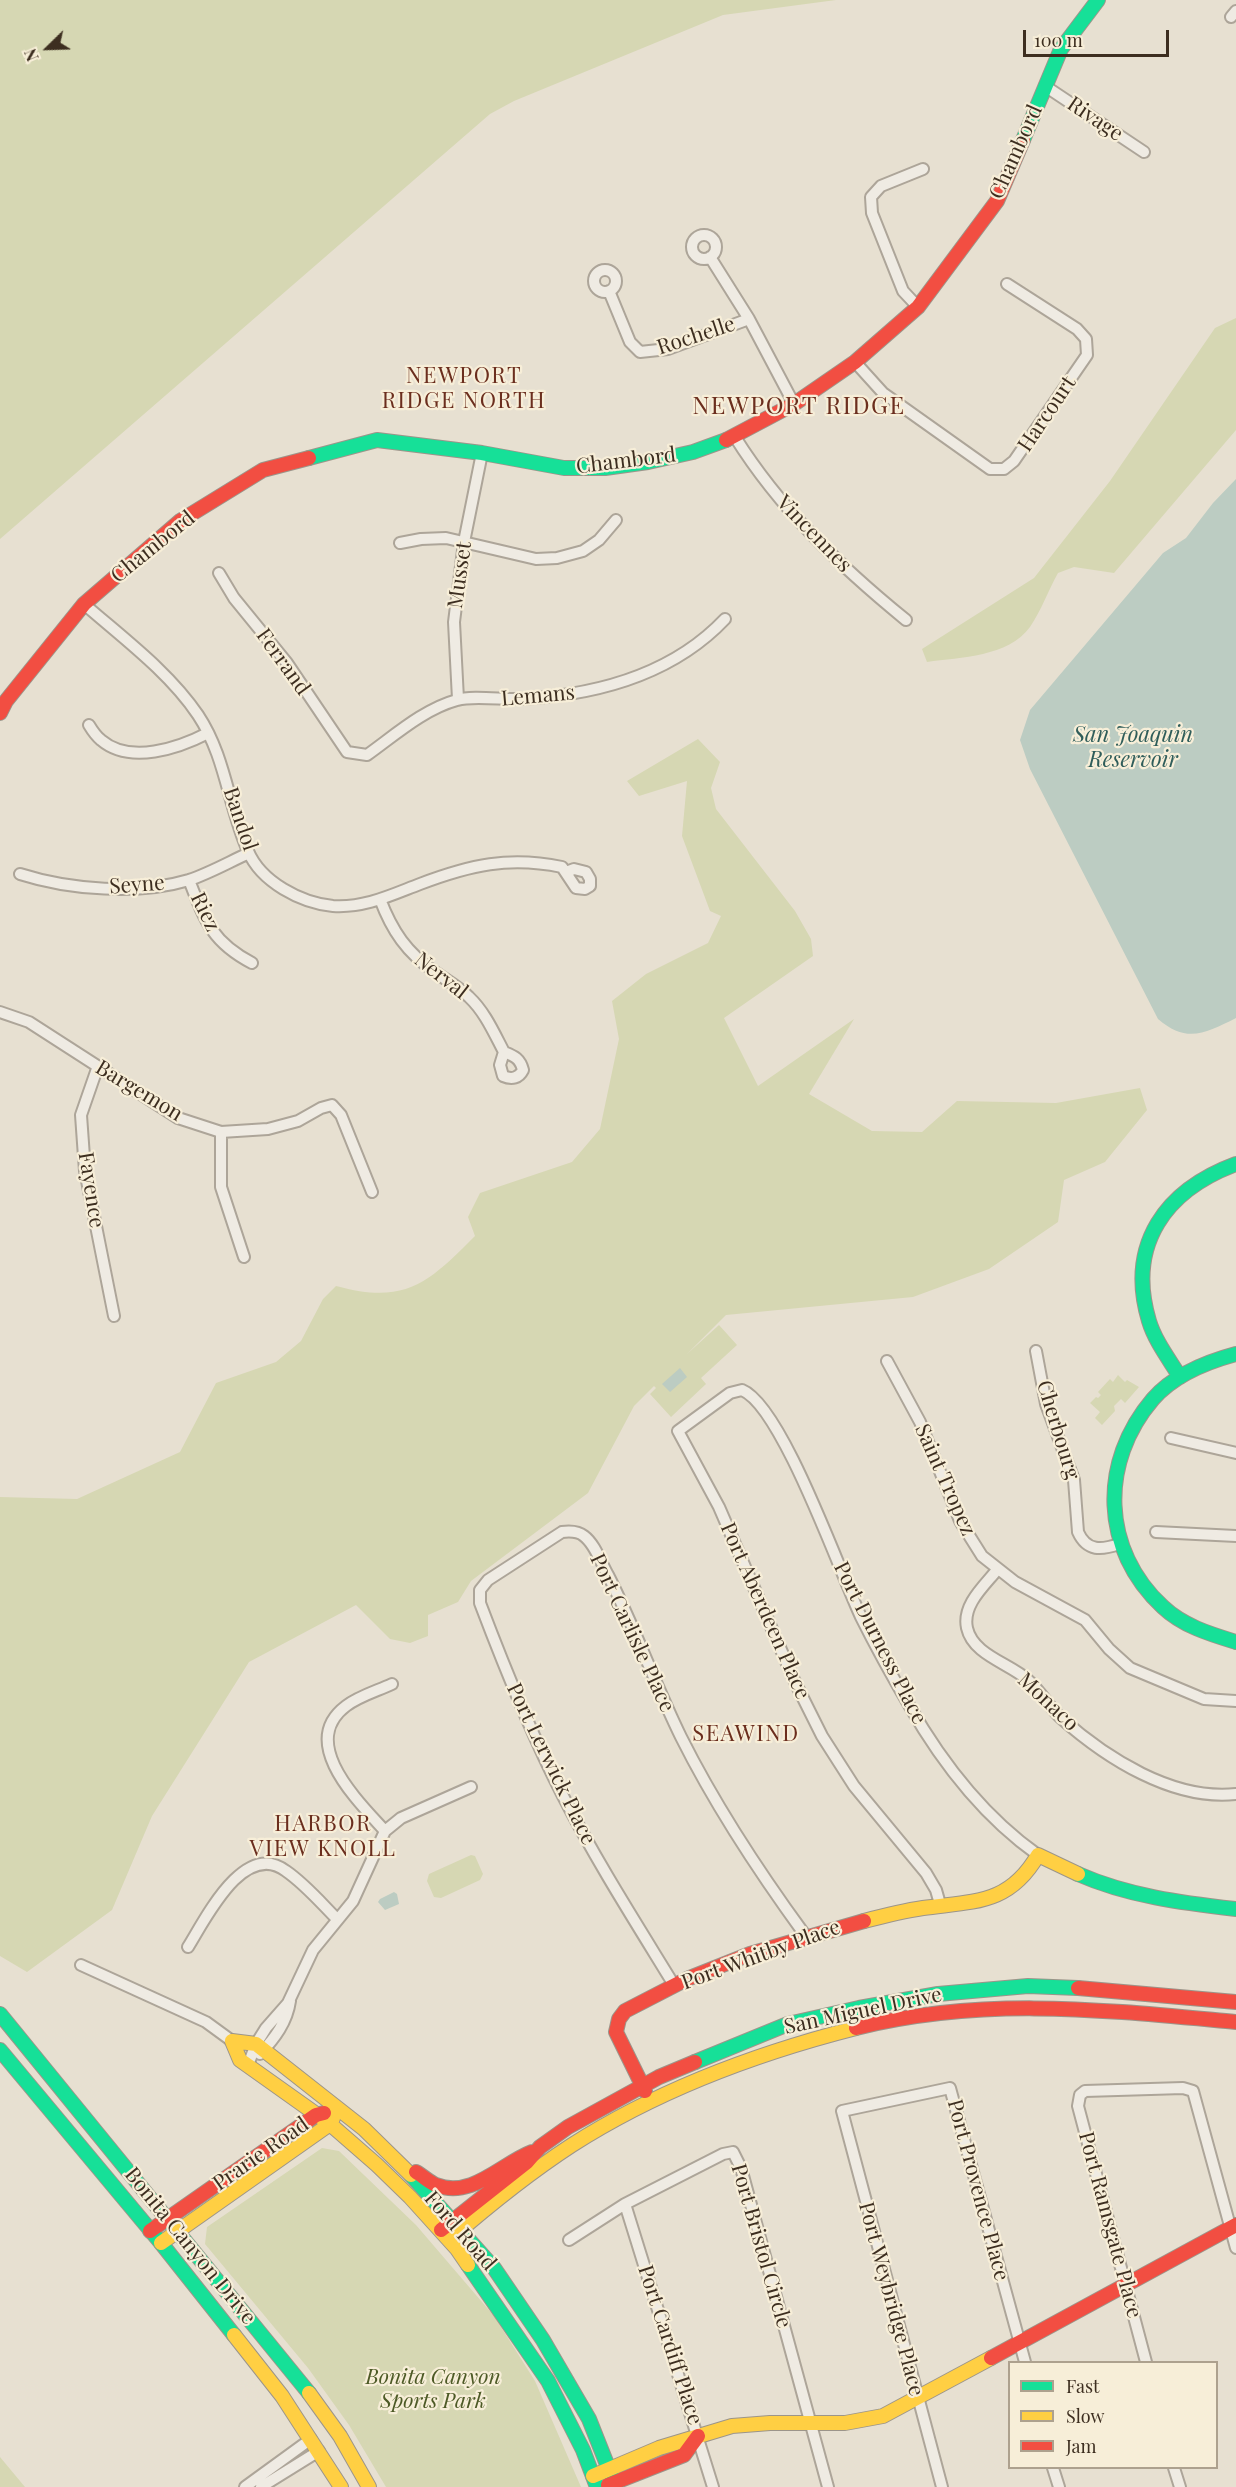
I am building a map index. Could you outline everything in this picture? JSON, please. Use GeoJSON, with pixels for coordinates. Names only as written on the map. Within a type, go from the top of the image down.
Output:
{"type":"FeatureCollection","features":[{"type":"Feature","properties":{"kind":"street","name":"Chambord"},"geometry":{"type":"LineString","coordinates":[[0,713],[6,701],[84,604],[180,521],[263,470],[377,440],[482,453],[564,468],[605,468],[693,452],[735,437],[794,404],[855,362],[918,307],[997,201],[1061,49],[1098,0]]}},
{"type":"Feature","properties":{"kind":"street","name":"Rivage"},"geometry":{"type":"LineString","coordinates":[[1045,86],[1144,152]]}},
{"type":"Feature","properties":{"kind":"street"},"geometry":{"type":"LineString","coordinates":[[918,307],[903,291],[872,213],[872,197],[881,186],[923,169]]}},
{"type":"Feature","properties":{"kind":"street"},"geometry":{"type":"LineString","coordinates":[[710,257],[749,319],[794,404]]}},
{"type":"Feature","properties":{"kind":"street","name":"Harcourt"},"geometry":{"type":"LineString","coordinates":[[855,362],[883,393],[990,469],[1004,469],[1014,461],[1087,356],[1086,339],[1077,329],[1007,284]]}},
{"type":"Feature","properties":{"kind":"street","name":"Rochelle"},"geometry":{"type":"LineString","coordinates":[[609,291],[630,342],[640,352],[668,349],[749,319]]}},
{"type":"Feature","properties":{"kind":"street","name":"Vincennes"},"geometry":{"type":"LineString","coordinates":[[735,437],[757,472],[809,533],[866,587],[906,620]]}},
{"type":"Feature","properties":{"kind":"street","name":"Musset"},"geometry":{"type":"LineString","coordinates":[[458,699],[454,622],[464,542],[482,453]]}},
{"type":"Feature","properties":{"kind":"street"},"geometry":{"type":"LineString","coordinates":[[400,543],[446,538],[536,559],[557,558],[583,550],[599,540],[616,520]]}},
{"type":"Feature","properties":{"kind":"street","name":"Ferrand"},"geometry":{"type":"LineString","coordinates":[[219,573],[234,598],[287,663],[347,752]]}},
{"type":"Feature","properties":{"kind":"street","name":"Bandol"},"geometry":{"type":"LineString","coordinates":[[84,604],[178,689],[208,733],[222,764],[249,853],[274,882],[290,893],[309,901],[343,906],[362,905],[477,866],[513,861],[537,862],[562,867],[566,872]]}},
{"type":"Feature","properties":{"kind":"street","name":"Lemans"},"geometry":{"type":"LineString","coordinates":[[347,752],[367,755],[424,715],[458,699],[562,697],[607,687],[648,672],[677,658],[708,637],[725,619]]}},
{"type":"Feature","properties":{"kind":"street"},"geometry":{"type":"LineString","coordinates":[[89,725],[101,740],[118,749],[141,752],[165,750],[208,733]]}},
{"type":"Feature","properties":{"kind":"street","name":"Seyne"},"geometry":{"type":"LineString","coordinates":[[20,874],[49,883],[120,889],[189,880],[249,853]]}},
{"type":"Feature","properties":{"kind":"street","name":"Riez"},"geometry":{"type":"LineString","coordinates":[[189,880],[207,923],[217,939],[236,955],[252,963]]}},
{"type":"Feature","properties":{"kind":"street","name":"Nerval"},"geometry":{"type":"LineString","coordinates":[[380,899],[390,925],[402,944],[417,959],[460,989],[474,1002],[486,1018],[504,1052]]}},
{"type":"Feature","properties":{"kind":"street","name":"Bargemon"},"geometry":{"type":"LineString","coordinates":[[0,1012],[29,1022],[178,1118],[221,1132],[268,1129],[298,1121],[321,1108],[332,1105],[340,1115],[372,1192]]}},
{"type":"Feature","properties":{"kind":"street","name":"Fayence"},"geometry":{"type":"LineString","coordinates":[[98,1066],[81,1115],[85,1171],[114,1316]]}},
{"type":"Feature","properties":{"kind":"street"},"geometry":{"type":"LineString","coordinates":[[221,1132],[221,1187],[244,1257]]}},
{"type":"Feature","properties":{"kind":"street"},"geometry":{"type":"LineString","coordinates":[[1180,1377],[1149,1322],[1142,1285],[1145,1254],[1156,1225],[1174,1199],[1204,1176],[1236,1164]]}},
{"type":"Feature","properties":{"kind":"street","name":"Cherbourg"},"geometry":{"type":"LineString","coordinates":[[1036,1351],[1046,1404],[1074,1480],[1078,1533],[1092,1548],[1105,1549],[1119,1544]]}},
{"type":"Feature","properties":{"kind":"street"},"geometry":{"type":"LineString","coordinates":[[1236,1354],[1196,1368],[1180,1377],[1164,1389],[1143,1411],[1121,1451],[1116,1466],[1112,1496],[1119,1544],[1138,1582],[1164,1610],[1189,1627],[1210,1636],[1236,1642]]}},
{"type":"Feature","properties":{"kind":"street","name":"Saint Tropez"},"geometry":{"type":"LineString","coordinates":[[887,1361],[920,1422],[960,1521],[970,1539],[997,1570],[1084,1620],[1119,1659],[1142,1674],[1204,1699],[1236,1701]]}},
{"type":"Feature","properties":{"kind":"street","name":"Port Durness Place"},"geometry":{"type":"LineString","coordinates":[[678,1431],[737,1390],[747,1392],[758,1403],[801,1474],[862,1618],[910,1707],[954,1772],[985,1811],[1038,1855],[1117,1890],[1163,1901],[1236,1909]]}},
{"type":"Feature","properties":{"kind":"street","name":"Port Aberdeen Place"},"geometry":{"type":"LineString","coordinates":[[678,1431],[719,1507],[795,1682],[822,1736],[854,1786],[926,1873],[936,1890],[940,1904]]}},
{"type":"Feature","properties":{"kind":"street"},"geometry":{"type":"LineString","coordinates":[[1171,1438],[1236,1452]]}},
{"type":"Feature","properties":{"kind":"street","name":"Port Carlisle Place"},"geometry":{"type":"LineString","coordinates":[[531,1551],[555,1535],[573,1531],[584,1536],[594,1549],[626,1612],[682,1738],[709,1789],[740,1842],[805,1935]]}},
{"type":"Feature","properties":{"kind":"street"},"geometry":{"type":"LineString","coordinates":[[1156,1532],[1236,1536]]}},
{"type":"Feature","properties":{"kind":"street","name":"Port Lerwick Place"},"geometry":{"type":"LineString","coordinates":[[531,1551],[488,1580],[480,1590],[480,1603],[520,1704],[563,1796],[627,1911],[674,1985]]}},
{"type":"Feature","properties":{"kind":"street","name":"Monaco"},"geometry":{"type":"LineString","coordinates":[[997,1570],[972,1601],[966,1617],[969,1635],[980,1649],[1020,1673],[1035,1686],[1061,1718],[1101,1748],[1136,1770],[1187,1791],[1236,1794]]}},
{"type":"Feature","properties":{"kind":"street"},"geometry":{"type":"LineString","coordinates":[[386,1831],[351,1793],[332,1762],[328,1746],[332,1723],[345,1707],[392,1684]]}},
{"type":"Feature","properties":{"kind":"street"},"geometry":{"type":"LineString","coordinates":[[248,2065],[260,2047],[272,2042],[288,2014],[291,1998],[313,1950],[353,1901],[386,1831],[401,1818],[471,1787]]}},
{"type":"Feature","properties":{"kind":"street","name":"Port Whitby Place"},"geometry":{"type":"LineString","coordinates":[[642,2086],[616,2032],[617,2021],[626,2011],[674,1985],[763,1949],[805,1935],[853,1922],[940,1904],[982,1900],[1001,1894],[1021,1880],[1038,1855]]}},
{"type":"Feature","properties":{"kind":"street"},"geometry":{"type":"LineString","coordinates":[[188,1947],[226,1887],[242,1872],[263,1864],[273,1864],[286,1870],[337,1919]]}},
{"type":"Feature","properties":{"kind":"street","name":"Ford Road"},"geometry":{"type":"LineString","coordinates":[[81,1965],[206,2022],[232,2041],[260,2047],[339,2108],[399,2162],[494,2268],[530,2320],[589,2419],[615,2485]]}},
{"type":"Feature","properties":{"kind":"street","name":"San Miguel Drive"},"geometry":{"type":"LineString","coordinates":[[457,2226],[527,2162],[537,2150],[568,2127],[642,2086],[713,2053],[788,2024],[938,1994],[1028,1986],[1093,1989],[1236,2002]]}},
{"type":"Feature","properties":{"kind":"street","name":"San Miguel Drive"},"geometry":{"type":"LineString","coordinates":[[445,2235],[588,2135],[650,2101],[712,2074],[829,2034],[900,2019],[976,2008],[1100,2009],[1236,2022]]}},
{"type":"Feature","properties":{"kind":"street","name":"Bonita Canyon Drive"},"geometry":{"type":"LineString","coordinates":[[0,2014],[318,2403],[369,2487]]}},
{"type":"Feature","properties":{"kind":"street","name":"Ford Road"},"geometry":{"type":"LineString","coordinates":[[232,2041],[240,2060],[330,2124],[377,2165],[445,2235],[548,2381],[566,2414],[597,2483]]}},
{"type":"Feature","properties":{"kind":"street","name":"Bonita Canyon Drive"},"geometry":{"type":"LineString","coordinates":[[0,2050],[161,2243],[282,2396],[341,2487]]}},
{"type":"Feature","properties":{"kind":"street"},"geometry":{"type":"LineString","coordinates":[[642,2086],[650,2101]]}},
{"type":"Feature","properties":{"kind":"street","name":"Port Provence Place"},"geometry":{"type":"LineString","coordinates":[[842,2111],[950,2088],[1025,2361]]}},
{"type":"Feature","properties":{"kind":"street","name":"Port Ramsgate Place"},"geometry":{"type":"LineString","coordinates":[[1146,2361],[1077,2100],[1085,2091],[1183,2088],[1193,2091],[1234,2227]]}},
{"type":"Feature","properties":{"kind":"street","name":"Prarie Road"},"geometry":{"type":"LineString","coordinates":[[150,2231],[316,2115],[339,2108]]}},
{"type":"Feature","properties":{"kind":"street","name":"Prarie Road"},"geometry":{"type":"LineString","coordinates":[[161,2243],[330,2124],[339,2108]]}},
{"type":"Feature","properties":{"kind":"street","name":"Port Weybridge Place"},"geometry":{"type":"LineString","coordinates":[[842,2111],[942,2487]]}},
{"type":"Feature","properties":{"kind":"street"},"geometry":{"type":"LineString","coordinates":[[399,2162],[435,2185],[452,2190],[489,2177],[523,2154],[537,2150]]}},
{"type":"Feature","properties":{"kind":"street","name":"Port Bristol Circle"},"geometry":{"type":"LineString","coordinates":[[568,2240],[625,2204],[723,2154],[733,2152],[741,2168],[828,2487]]}},
{"type":"Feature","properties":{"kind":"street","name":"Port Cardiff Place"},"geometry":{"type":"LineString","coordinates":[[625,2204],[713,2487]]}},
{"type":"Feature","properties":{"kind":"street"},"geometry":{"type":"LineString","coordinates":[[597,2483],[609,2468],[680,2440],[731,2426],[864,2422],[883,2416],[1234,2227],[1236,2248]]}},
{"type":"Feature","properties":{"kind":"street"},"geometry":{"type":"LineString","coordinates":[[597,2483],[615,2485],[684,2455],[699,2436]]}},
{"type":"Feature","properties":{"kind":"street"},"geometry":{"type":"LineString","coordinates":[[244,2487],[315,2445]]}},
{"type":"Feature","properties":{"kind":"street"},"geometry":{"type":"LineString","coordinates":[[261,2487],[315,2445]]}},
{"type":"Feature","properties":{"kind":"street"},"geometry":{"type":"LineString","coordinates":[[1053,2469],[1059,2487]]}},
{"type":"Feature","properties":{"kind":"street"},"geometry":{"type":"LineString","coordinates":[[1174,2469],[1179,2487]]}},
{"type":"Feature","properties":{"kind":"green space"},"geometry":{"type":"Polygon","coordinates":[[[0,0],[836,0],[723,15],[514,101],[490,114],[0,539],[0,0]]]}},
{"type":"Feature","properties":{"kind":"green space"},"geometry":{"type":"Polygon","coordinates":[[[1236,318],[1236,430],[1114,573],[1074,567],[1058,573],[1034,621],[1021,637],[997,650],[983,654],[927,662],[922,649],[1034,578],[1110,481],[1215,328],[1236,318]]]}},
{"type":"Feature","properties":{"kind":"green space"},"geometry":{"type":"Polygon","coordinates":[[[698,739],[720,762],[711,788],[716,809],[795,911],[811,939],[813,956],[724,1018],[758,1086],[854,1019],[809,1094],[872,1131],[922,1132],[957,1101],[1056,1103],[1140,1088],[1147,1110],[1105,1162],[1064,1180],[1058,1222],[989,1269],[913,1297],[726,1315],[687,1354],[719,1325],[737,1345],[701,1378],[706,1384],[671,1417],[650,1394],[656,1388],[654,1386],[634,1406],[588,1493],[471,1581],[458,1602],[428,1615],[428,1636],[410,1643],[390,1639],[356,1605],[249,1662],[152,1816],[112,1910],[27,1972],[0,1956],[0,1497],[77,1499],[180,1452],[216,1383],[276,1362],[301,1341],[323,1299],[336,1286],[381,1293],[414,1286],[443,1266],[475,1236],[468,1217],[480,1193],[572,1162],[600,1129],[619,1039],[612,1001],[646,974],[708,943],[721,916],[710,911],[682,836],[687,781],[639,796],[627,781],[698,739]]]}},
{"type":"Feature","properties":{"kind":"green space"},"geometry":{"type":"Polygon","coordinates":[[[1118,1375],[1125,1382],[1127,1380],[1139,1387],[1125,1403],[1121,1399],[1114,1406],[1115,1411],[1102,1425],[1095,1418],[1100,1412],[1090,1403],[1101,1395],[1098,1392],[1110,1379],[1113,1382],[1118,1375]]]}},
{"type":"Feature","properties":{"kind":"green space"},"geometry":{"type":"Polygon","coordinates":[[[471,1855],[475,1856],[483,1874],[480,1880],[441,1898],[434,1897],[427,1881],[429,1874],[471,1855]]]}},
{"type":"Feature","properties":{"kind":"green space","name":"Bonita Canyon Sports Park"},"geometry":{"type":"Polygon","coordinates":[[[322,2148],[339,2151],[416,2225],[494,2316],[535,2381],[581,2487],[386,2487],[349,2425],[308,2368],[205,2244],[207,2227],[322,2148]]]}},
{"type":"Feature","properties":{"kind":"green space"},"geometry":{"type":"Polygon","coordinates":[[[0,2457],[25,2487],[0,2487],[0,2457]]]}},
{"type":"Feature","properties":{"kind":"water","name":"San Joaquin Reservoir"},"geometry":{"type":"Polygon","coordinates":[[[1236,479],[1236,1018],[1206,1032],[1188,1034],[1168,1027],[1158,1019],[1030,769],[1020,740],[1030,710],[1163,553],[1186,538],[1213,503],[1236,479]]]}},
{"type":"Feature","properties":{"kind":"water"},"geometry":{"type":"Polygon","coordinates":[[[680,1368],[687,1377],[670,1392],[662,1384],[680,1368]]]}},
{"type":"Feature","properties":{"kind":"water"},"geometry":{"type":"Polygon","coordinates":[[[394,1892],[397,1894],[399,1904],[385,1910],[378,1902],[394,1892]]]}},
{"type":"Feature","properties":{"kind":"traffic: fast"},"geometry":{"type":"LineString","coordinates":[[1023,140],[1061,49],[1098,0]]}},
{"type":"Feature","properties":{"kind":"traffic: fast"},"geometry":{"type":"LineString","coordinates":[[309,458],[377,440],[482,453],[564,468],[605,468],[693,452],[726,440]]}},
{"type":"Feature","properties":{"kind":"traffic: fast"},"geometry":{"type":"LineString","coordinates":[[1180,1377],[1159,1343],[1149,1321],[1143,1293],[1143,1268],[1148,1244],[1158,1223],[1172,1205],[1211,1175],[1236,1164]]}},
{"type":"Feature","properties":{"kind":"traffic: fast"},"geometry":{"type":"LineString","coordinates":[[1236,1354],[1191,1370],[1153,1399],[1135,1424],[1123,1450],[1116,1477],[1114,1505],[1118,1533],[1128,1559],[1143,1584],[1163,1607],[1188,1624],[1236,1642]]}},
{"type":"Feature","properties":{"kind":"traffic: fast"},"geometry":{"type":"LineString","coordinates":[[1078,1874],[1136,1893],[1236,1909]]}},
{"type":"Feature","properties":{"kind":"traffic: fast"},"geometry":{"type":"LineString","coordinates":[[695,2062],[788,2024],[859,2008],[938,1994],[1028,1986],[1078,1988]]}},
{"type":"Feature","properties":{"kind":"traffic: fast"},"geometry":{"type":"LineString","coordinates":[[0,2014],[309,2393]]}},
{"type":"Feature","properties":{"kind":"traffic: fast"},"geometry":{"type":"LineString","coordinates":[[0,2050],[161,2243],[234,2335]]}},
{"type":"Feature","properties":{"kind":"traffic: fast"},"geometry":{"type":"LineString","coordinates":[[411,2175],[494,2268],[543,2340],[589,2419],[616,2487]]}},
{"type":"Feature","properties":{"kind":"traffic: fast"},"geometry":{"type":"LineString","coordinates":[[468,2265],[548,2381],[583,2450],[597,2487]]}},
{"type":"Feature","properties":{"kind":"traffic: slow"},"geometry":{"type":"LineString","coordinates":[[864,1921],[923,1908],[989,1898],[1015,1883],[1038,1855],[1078,1874]]}},
{"type":"Feature","properties":{"kind":"traffic: slow"},"geometry":{"type":"LineString","coordinates":[[449,2240],[509,2190],[556,2156],[639,2107],[709,2075],[782,2049],[856,2028]]}},
{"type":"Feature","properties":{"kind":"traffic: slow"},"geometry":{"type":"LineString","coordinates":[[232,2041],[256,2044],[364,2129],[411,2175]]}},
{"type":"Feature","properties":{"kind":"traffic: slow"},"geometry":{"type":"LineString","coordinates":[[232,2041],[240,2060],[330,2124],[377,2165],[410,2197],[457,2249],[468,2265]]}},
{"type":"Feature","properties":{"kind":"traffic: slow"},"geometry":{"type":"LineString","coordinates":[[161,2243],[330,2124],[333,2118]]}},
{"type":"Feature","properties":{"kind":"traffic: slow"},"geometry":{"type":"LineString","coordinates":[[234,2335],[282,2396],[341,2487]]}},
{"type":"Feature","properties":{"kind":"traffic: slow"},"geometry":{"type":"LineString","coordinates":[[593,2476],[659,2448],[732,2426],[770,2423],[845,2423],[883,2416],[991,2358]]}},
{"type":"Feature","properties":{"kind":"traffic: slow"},"geometry":{"type":"LineString","coordinates":[[309,2393],[340,2436],[369,2487]]}},
{"type":"Feature","properties":{"kind":"traffic: jam"},"geometry":{"type":"LineString","coordinates":[[726,440],[794,404],[855,362],[918,307],[997,201],[1023,140]]}},
{"type":"Feature","properties":{"kind":"traffic: jam"},"geometry":{"type":"LineString","coordinates":[[0,713],[6,701],[84,604],[180,521],[263,470],[309,458]]}},
{"type":"Feature","properties":{"kind":"traffic: jam"},"geometry":{"type":"LineString","coordinates":[[645,2091],[616,2032],[619,2019],[625,2011],[687,1979],[750,1954],[864,1921]]}},
{"type":"Feature","properties":{"kind":"traffic: jam"},"geometry":{"type":"LineString","coordinates":[[1078,1988],[1236,2002]]}},
{"type":"Feature","properties":{"kind":"traffic: jam"},"geometry":{"type":"LineString","coordinates":[[856,2028],[904,2018],[951,2012],[1045,2008],[1140,2013],[1236,2022]]}},
{"type":"Feature","properties":{"kind":"traffic: jam"},"geometry":{"type":"LineString","coordinates":[[441,2230],[527,2162],[540,2147],[568,2127],[659,2077],[695,2062]]}},
{"type":"Feature","properties":{"kind":"traffic: jam"},"geometry":{"type":"LineString","coordinates":[[150,2231],[316,2115],[324,2113]]}},
{"type":"Feature","properties":{"kind":"traffic: jam"},"geometry":{"type":"LineString","coordinates":[[416,2172],[436,2185],[449,2188],[462,2187],[474,2184],[532,2152]]}},
{"type":"Feature","properties":{"kind":"traffic: jam"},"geometry":{"type":"LineString","coordinates":[[991,2358],[1236,2225]]}},
{"type":"Feature","properties":{"kind":"traffic: jam"},"geometry":{"type":"LineString","coordinates":[[608,2485],[684,2455],[698,2436]]}},
{"type":"Feature","properties":{"kind":"district","name":"NEWPORT RIDGE NORTH"},"geometry":{"type":"Point","coordinates":[464,388]}},
{"type":"Feature","properties":{"kind":"district","name":"NEWPORT RIDGE"},"geometry":{"type":"Point","coordinates":[799,407]}},
{"type":"Feature","properties":{"kind":"district","name":"SEAWIND"},"geometry":{"type":"Point","coordinates":[746,1734]}},
{"type":"Feature","properties":{"kind":"district","name":"HARBOR VIEW KNOLL"},"geometry":{"type":"Point","coordinates":[323,1836]}}]}
